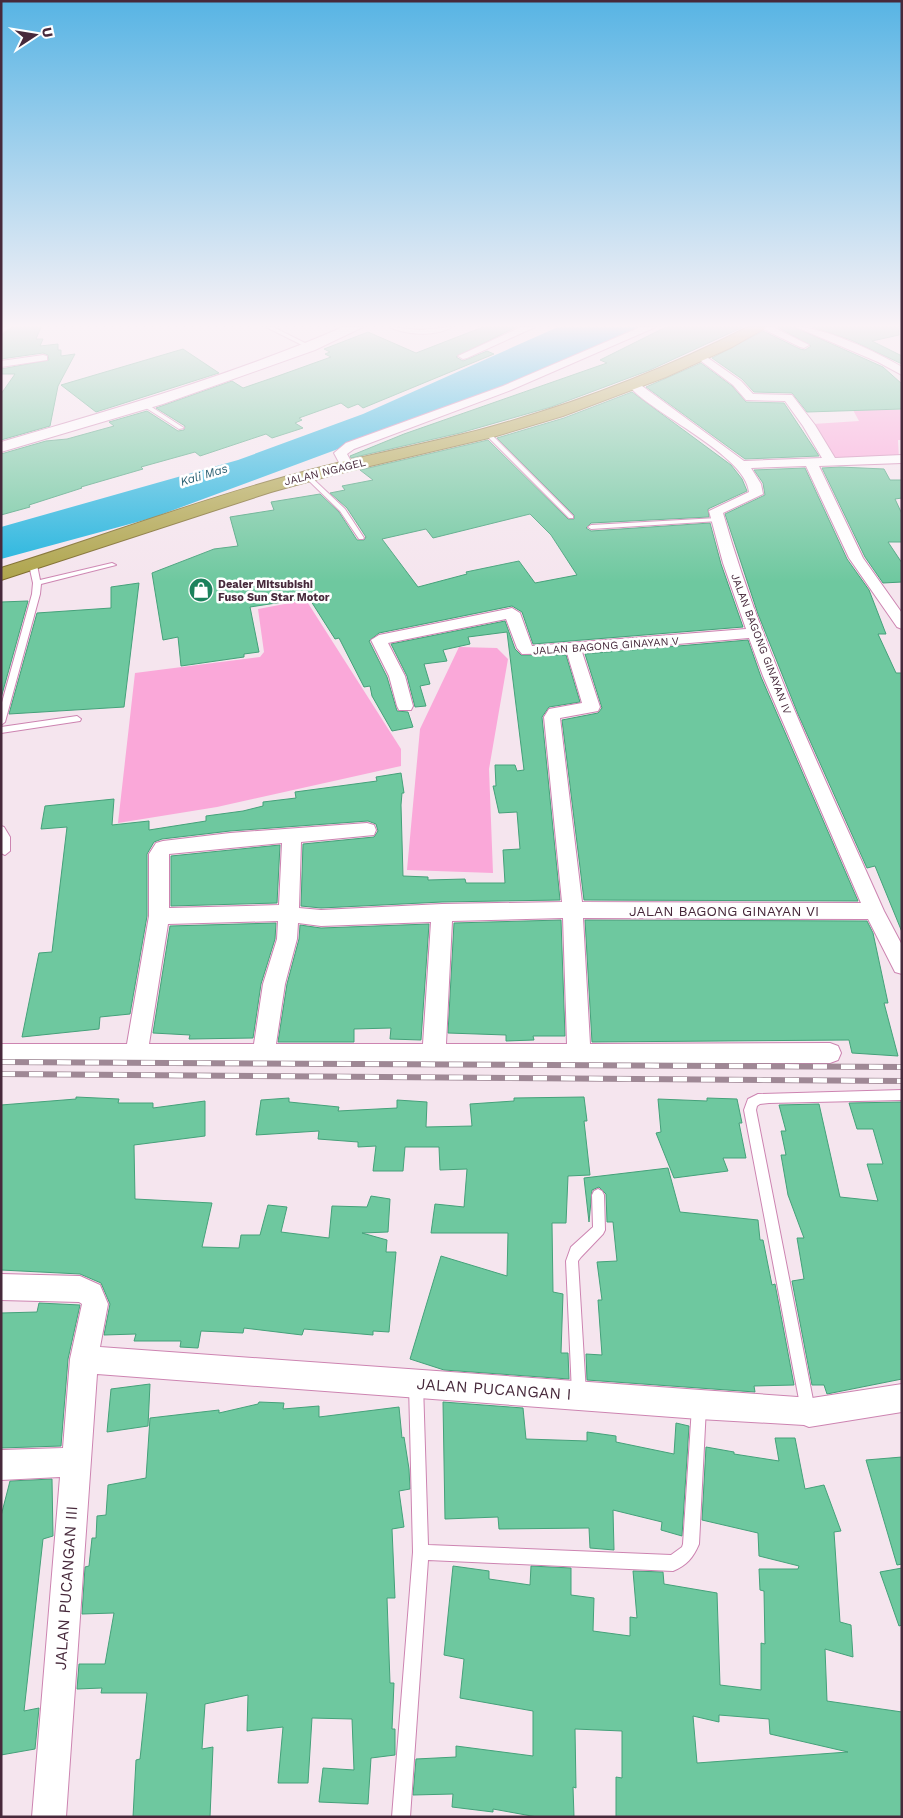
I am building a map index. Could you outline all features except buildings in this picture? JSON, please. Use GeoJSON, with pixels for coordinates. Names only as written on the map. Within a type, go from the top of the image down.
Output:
{"type":"FeatureCollection","features":[{"type":"Feature","properties":{"kind":"highway","name":"JALAN NGAGEL"},"geometry":{"type":"LineString","coordinates":[[1,574],[307,476],[487,433],[553,412]]}},
{"type":"Feature","properties":{"kind":"main road"},"geometry":{"type":"LineString","coordinates":[[1,447],[122,412]]}},
{"type":"Feature","properties":{"kind":"street"},"geometry":{"type":"LineString","coordinates":[[348,467],[340,453],[350,446],[442,412]]}},
{"type":"Feature","properties":{"kind":"street"},"geometry":{"type":"LineString","coordinates":[[670,412],[740,465],[752,480],[756,494],[716,511],[717,520]]}},
{"type":"Feature","properties":{"kind":"street"},"geometry":{"type":"LineString","coordinates":[[799,412],[832,462]]}},
{"type":"Feature","properties":{"kind":"street"},"geometry":{"type":"LineString","coordinates":[[740,465],[902,459]]}},
{"type":"Feature","properties":{"kind":"street"},"geometry":{"type":"LineString","coordinates":[[811,463],[844,535],[873,584],[902,624]]}},
{"type":"Feature","properties":{"kind":"street","name":"JALAN BAGONG GINAYAN IV"},"geometry":{"type":"LineString","coordinates":[[717,520],[754,633],[874,911],[902,966]]}},
{"type":"Feature","properties":{"kind":"street","name":"JALAN BAGONG GINAYAN V"},"geometry":{"type":"LineString","coordinates":[[406,706],[396,676],[379,640],[512,613],[527,651],[663,642],[754,633]]}},
{"type":"Feature","properties":{"kind":"street"},"geometry":{"type":"LineString","coordinates":[[573,648],[592,707],[555,713],[552,717],[573,910],[579,1054]]}},
{"type":"Feature","properties":{"kind":"street"},"geometry":{"type":"LineString","coordinates":[[137,1053],[140,1019],[158,916],[159,854],[163,848],[292,835],[367,830]]}},
{"type":"Feature","properties":{"kind":"street"},"geometry":{"type":"LineString","coordinates":[[264,1052],[274,984],[283,958],[290,914],[292,835]]}},
{"type":"Feature","properties":{"kind":"street","name":"JALAN BAGONG GINAYAN VI"},"geometry":{"type":"LineString","coordinates":[[158,916],[290,914],[321,918],[442,912],[573,910],[874,911]]}},
{"type":"Feature","properties":{"kind":"street"},"geometry":{"type":"LineString","coordinates":[[434,1054],[442,912]]}},
{"type":"Feature","properties":{"kind":"street"},"geometry":{"type":"LineString","coordinates":[[1,1054],[264,1052],[434,1054],[830,1053]]}},
{"type":"Feature","properties":{"kind":"street","name":"JALAN PUCANGAN III"},"geometry":{"type":"LineString","coordinates":[[1,1287],[62,1287],[80,1289],[92,1294],[96,1304],[84,1358],[49,1817]]}},
{"type":"Feature","properties":{"kind":"street","name":"JALAN PUCANGAN I"},"geometry":{"type":"LineString","coordinates":[[84,1358],[700,1405],[808,1411],[810,1413],[902,1398]]}},
{"type":"Feature","properties":{"kind":"street"},"geometry":{"type":"LineString","coordinates":[[1,1465],[76,1462]]}},
{"type":"Feature","properties":{"kind":"lane"},"geometry":{"type":"LineString","coordinates":[[155,412],[180,428]]}},
{"type":"Feature","properties":{"kind":"lane"},"geometry":{"type":"LineString","coordinates":[[487,433],[571,517]]}},
{"type":"Feature","properties":{"kind":"lane"},"geometry":{"type":"LineString","coordinates":[[307,476],[343,510],[361,538]]}},
{"type":"Feature","properties":{"kind":"lane"},"geometry":{"type":"LineString","coordinates":[[591,527],[717,520]]}},
{"type":"Feature","properties":{"kind":"lane"},"geometry":{"type":"LineString","coordinates":[[1,722],[33,612],[37,583],[33,565]]}},
{"type":"Feature","properties":{"kind":"lane"},"geometry":{"type":"LineString","coordinates":[[37,583],[112,565]]}},
{"type":"Feature","properties":{"kind":"lane"},"geometry":{"type":"LineString","coordinates":[[1,730],[77,720]]}},
{"type":"Feature","properties":{"kind":"lane"},"geometry":{"type":"LineString","coordinates":[[1,829],[5,837],[5,851]]}},
{"type":"Feature","properties":{"kind":"lane"},"geometry":{"type":"LineString","coordinates":[[808,1411],[750,1110],[752,1103],[758,1099],[769,1098],[902,1095]]}},
{"type":"Feature","properties":{"kind":"lane"},"geometry":{"type":"LineString","coordinates":[[579,1395],[572,1261],[576,1252],[599,1230],[598,1195]]}},
{"type":"Feature","properties":{"kind":"lane"},"geometry":{"type":"LineString","coordinates":[[401,1817],[421,1552],[416,1383]]}},
{"type":"Feature","properties":{"kind":"lane"},"geometry":{"type":"LineString","coordinates":[[421,1552],[673,1563],[688,1552],[691,1544],[700,1405]]}},
{"type":"Feature","properties":{"kind":"shaded area"},"geometry":{"type":"Polygon","coordinates":[[[854,412],[902,412],[902,440],[898,440],[899,459],[834,459],[813,424],[859,421],[854,412]]]}},
{"type":"Feature","properties":{"kind":"shaded area"},"geometry":{"type":"Polygon","coordinates":[[[306,600],[401,749],[401,766],[217,807],[118,823],[135,673],[260,657],[264,652],[258,609],[306,600]]]}},
{"type":"Feature","properties":{"kind":"shaded area"},"geometry":{"type":"Polygon","coordinates":[[[459,647],[497,648],[508,659],[489,769],[493,873],[407,870],[420,729],[459,647]]]}},
{"type":"Feature","properties":{"kind":"water","name":"Kali Mas"},"geometry":{"type":"Polygon","coordinates":[[[368,412],[438,412],[152,518],[1,559],[1,527],[238,460],[368,412]]]}},
{"type":"Feature","properties":{"kind":"railway"},"geometry":{"type":"LineString","coordinates":[[1,1062],[902,1067]]}},
{"type":"Feature","properties":{"kind":"railway"},"geometry":{"type":"LineString","coordinates":[[1,1074],[902,1081]]}},
{"type":"Feature","properties":{"kind":"place","name":"Dealer Mitsubishi Fuso Sun Star Motor"},"geometry":{"type":"Point","coordinates":[201,590]}}]}
